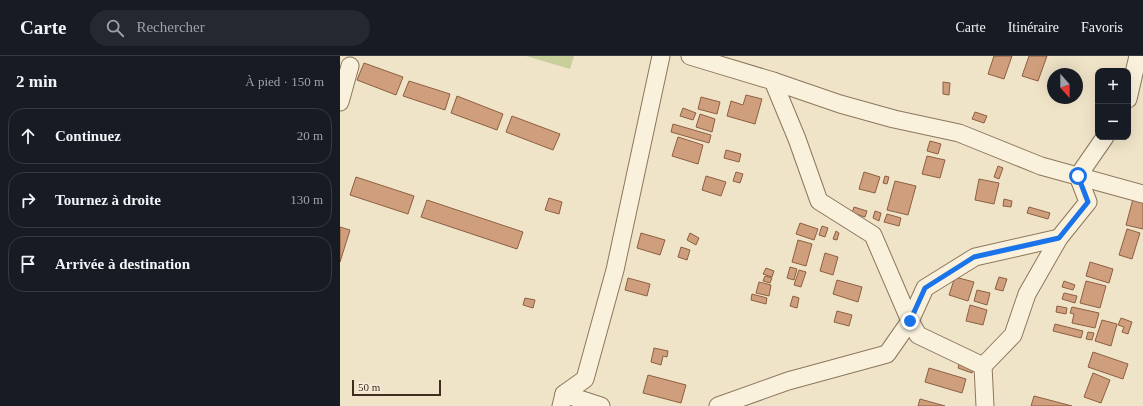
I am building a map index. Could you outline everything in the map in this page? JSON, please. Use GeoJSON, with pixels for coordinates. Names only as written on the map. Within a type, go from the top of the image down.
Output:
{"type":"FeatureCollection","features":[{"type":"Feature","properties":{"kind":"street"},"geometry":{"type":"LineString","coordinates":[[562,400],[585,379],[614,270],[661,56]]}},
{"type":"Feature","properties":{"kind":"street"},"geometry":{"type":"LineString","coordinates":[[690,56],[773,81],[840,104],[894,119],[959,133],[1041,166],[1143,194]]}},
{"type":"Feature","properties":{"kind":"street"},"geometry":{"type":"LineString","coordinates":[[1131,86],[1138,56]]}},
{"type":"Feature","properties":{"kind":"street"},"geometry":{"type":"LineString","coordinates":[[340,102],[350,66]]}},
{"type":"Feature","properties":{"kind":"street"},"geometry":{"type":"LineString","coordinates":[[773,81],[797,139],[819,200],[873,235],[910,321],[918,335],[983,366]]}},
{"type":"Feature","properties":{"kind":"street"},"geometry":{"type":"LineString","coordinates":[[1078,176],[1103,140]]}},
{"type":"Feature","properties":{"kind":"street"},"geometry":{"type":"LineString","coordinates":[[985,406],[983,366],[1013,335],[1027,294],[1059,238],[1088,202],[1078,176]]}},
{"type":"Feature","properties":{"kind":"street"},"geometry":{"type":"LineString","coordinates":[[718,406],[788,381],[887,354],[910,321],[925,288],[974,257],[1059,238]]}},
{"type":"Feature","properties":{"kind":"street"},"geometry":{"type":"LineString","coordinates":[[562,400],[600,406]]}},
{"type":"Feature","properties":{"kind":"green space"},"geometry":{"type":"Polygon","coordinates":[[[526,56],[574,56],[570,69],[526,56]]]}},
{"type":"Feature","properties":{"kind":"building"},"geometry":{"type":"Polygon","coordinates":[[[994,56],[1012,56],[1004,79],[988,74],[994,56]]]}},
{"type":"Feature","properties":{"kind":"building"},"geometry":{"type":"Polygon","coordinates":[[[1029,56],[1047,56],[1038,81],[1022,76],[1029,56]]]}},
{"type":"Feature","properties":{"kind":"building"},"geometry":{"type":"Polygon","coordinates":[[[364,63],[403,77],[396,95],[357,80],[364,63]]]}},
{"type":"Feature","properties":{"kind":"building"},"geometry":{"type":"Polygon","coordinates":[[[409,81],[450,94],[445,110],[403,96],[409,81]]]}},
{"type":"Feature","properties":{"kind":"building"},"geometry":{"type":"Polygon","coordinates":[[[943,82],[950,83],[949,95],[943,94],[943,82]]]}},
{"type":"Feature","properties":{"kind":"building"},"geometry":{"type":"Polygon","coordinates":[[[746,95],[762,99],[755,124],[727,116],[731,101],[743,105],[746,95]]]}},
{"type":"Feature","properties":{"kind":"building"},"geometry":{"type":"Polygon","coordinates":[[[457,96],[503,114],[497,130],[451,113],[457,96]]]}},
{"type":"Feature","properties":{"kind":"building"},"geometry":{"type":"Polygon","coordinates":[[[701,97],[720,102],[717,114],[698,109],[701,97]]]}},
{"type":"Feature","properties":{"kind":"building"},"geometry":{"type":"Polygon","coordinates":[[[683,108],[696,113],[693,120],[680,116],[683,108]]]}},
{"type":"Feature","properties":{"kind":"building"},"geometry":{"type":"Polygon","coordinates":[[[975,112],[987,116],[984,123],[972,119],[975,112]]]}},
{"type":"Feature","properties":{"kind":"building"},"geometry":{"type":"Polygon","coordinates":[[[700,114],[715,119],[712,132],[696,127],[700,114]]]}},
{"type":"Feature","properties":{"kind":"building"},"geometry":{"type":"Polygon","coordinates":[[[512,116],[560,134],[553,150],[506,132],[512,116]]]}},
{"type":"Feature","properties":{"kind":"building"},"geometry":{"type":"Polygon","coordinates":[[[673,124],[711,135],[709,143],[671,132],[673,124]]]}},
{"type":"Feature","properties":{"kind":"building"},"geometry":{"type":"Polygon","coordinates":[[[678,137],[703,145],[698,164],[672,156],[678,137]]]}},
{"type":"Feature","properties":{"kind":"building"},"geometry":{"type":"Polygon","coordinates":[[[930,141],[941,144],[938,154],[927,151],[930,141]]]}},
{"type":"Feature","properties":{"kind":"building"},"geometry":{"type":"Polygon","coordinates":[[[726,150],[741,154],[739,162],[724,158],[726,150]]]}},
{"type":"Feature","properties":{"kind":"building"},"geometry":{"type":"Polygon","coordinates":[[[927,156],[945,160],[940,178],[922,174],[927,156]]]}},
{"type":"Feature","properties":{"kind":"building"},"geometry":{"type":"Polygon","coordinates":[[[998,166],[1003,168],[999,179],[994,177],[998,166]]]}},
{"type":"Feature","properties":{"kind":"building"},"geometry":{"type":"Polygon","coordinates":[[[736,172],[743,174],[740,183],[733,181],[736,172]]]}},
{"type":"Feature","properties":{"kind":"building"},"geometry":{"type":"Polygon","coordinates":[[[864,172],[880,177],[875,193],[859,189],[864,172]]]}},
{"type":"Feature","properties":{"kind":"building"},"geometry":{"type":"Polygon","coordinates":[[[706,176],[726,182],[721,196],[702,190],[706,176]]]}},
{"type":"Feature","properties":{"kind":"building"},"geometry":{"type":"Polygon","coordinates":[[[885,176],[889,177],[887,184],[883,183],[885,176]]]}},
{"type":"Feature","properties":{"kind":"building"},"geometry":{"type":"Polygon","coordinates":[[[356,177],[414,196],[408,214],[350,195],[356,177]]]}},
{"type":"Feature","properties":{"kind":"building"},"geometry":{"type":"Polygon","coordinates":[[[979,179],[999,183],[994,204],[975,200],[979,179]]]}},
{"type":"Feature","properties":{"kind":"building"},"geometry":{"type":"Polygon","coordinates":[[[895,181],[916,186],[908,215],[887,210],[895,181]]]}},
{"type":"Feature","properties":{"kind":"building"},"geometry":{"type":"Polygon","coordinates":[[[549,198],[562,202],[559,214],[545,210],[549,198]]]}},
{"type":"Feature","properties":{"kind":"building"},"geometry":{"type":"Polygon","coordinates":[[[1004,199],[1012,201],[1011,207],[1003,206],[1004,199]]]}},
{"type":"Feature","properties":{"kind":"building"},"geometry":{"type":"Polygon","coordinates":[[[1133,199],[1143,202],[1143,229],[1126,225],[1133,199]]]}},
{"type":"Feature","properties":{"kind":"building"},"geometry":{"type":"Polygon","coordinates":[[[427,200],[523,232],[517,249],[421,217],[427,200]]]}},
{"type":"Feature","properties":{"kind":"building"},"geometry":{"type":"Polygon","coordinates":[[[854,207],[867,211],[865,217],[852,213],[854,207]]]}},
{"type":"Feature","properties":{"kind":"building"},"geometry":{"type":"Polygon","coordinates":[[[1029,207],[1050,213],[1048,219],[1027,213],[1029,207]]]}},
{"type":"Feature","properties":{"kind":"building"},"geometry":{"type":"Polygon","coordinates":[[[875,211],[881,213],[879,221],[873,218],[875,211]]]}},
{"type":"Feature","properties":{"kind":"building"},"geometry":{"type":"Polygon","coordinates":[[[887,214],[901,218],[899,226],[884,222],[887,214]]]}},
{"type":"Feature","properties":{"kind":"building"},"geometry":{"type":"Polygon","coordinates":[[[800,223],[818,229],[814,240],[796,234],[800,223]]]}},
{"type":"Feature","properties":{"kind":"building"},"geometry":{"type":"Polygon","coordinates":[[[822,226],[828,228],[825,237],[819,235],[822,226]]]}},
{"type":"Feature","properties":{"kind":"building"},"geometry":{"type":"Polygon","coordinates":[[[340,227],[350,230],[340,262],[340,227]]]}},
{"type":"Feature","properties":{"kind":"building"},"geometry":{"type":"Polygon","coordinates":[[[1127,229],[1140,233],[1132,259],[1119,255],[1127,229]]]}},
{"type":"Feature","properties":{"kind":"building"},"geometry":{"type":"Polygon","coordinates":[[[836,231],[839,233],[837,240],[833,239],[836,231]]]}},
{"type":"Feature","properties":{"kind":"building"},"geometry":{"type":"Polygon","coordinates":[[[641,233],[665,240],[660,255],[637,248],[641,233]]]}},
{"type":"Feature","properties":{"kind":"building"},"geometry":{"type":"Polygon","coordinates":[[[690,233],[699,238],[696,245],[687,240],[690,233]]]}},
{"type":"Feature","properties":{"kind":"building"},"geometry":{"type":"Polygon","coordinates":[[[798,240],[812,244],[806,266],[792,262],[798,240]]]}},
{"type":"Feature","properties":{"kind":"building"},"geometry":{"type":"Polygon","coordinates":[[[681,247],[690,250],[687,260],[678,257],[681,247]]]}},
{"type":"Feature","properties":{"kind":"building"},"geometry":{"type":"Polygon","coordinates":[[[825,253],[838,257],[833,275],[820,271],[825,253]]]}},
{"type":"Feature","properties":{"kind":"building"},"geometry":{"type":"Polygon","coordinates":[[[1090,262],[1113,269],[1109,283],[1086,276],[1090,262]]]}},
{"type":"Feature","properties":{"kind":"building"},"geometry":{"type":"Polygon","coordinates":[[[790,267],[797,269],[794,280],[787,278],[790,267]]]}},
{"type":"Feature","properties":{"kind":"building"},"geometry":{"type":"Polygon","coordinates":[[[766,268],[774,271],[772,277],[763,274],[766,268]]]}},
{"type":"Feature","properties":{"kind":"building"},"geometry":{"type":"Polygon","coordinates":[[[799,270],[806,272],[801,287],[794,285],[799,270]]]}},
{"type":"Feature","properties":{"kind":"building"},"geometry":{"type":"Polygon","coordinates":[[[765,276],[772,278],[770,283],[763,281],[765,276]]]}},
{"type":"Feature","properties":{"kind":"building"},"geometry":{"type":"Polygon","coordinates":[[[955,277],[974,282],[968,301],[949,295],[955,277]]]}},
{"type":"Feature","properties":{"kind":"building"},"geometry":{"type":"Polygon","coordinates":[[[999,277],[1007,279],[1003,291],[995,289],[999,277]]]}},
{"type":"Feature","properties":{"kind":"building"},"geometry":{"type":"Polygon","coordinates":[[[628,278],[650,284],[647,296],[625,290],[628,278]]]}},
{"type":"Feature","properties":{"kind":"building"},"geometry":{"type":"Polygon","coordinates":[[[837,280],[862,287],[858,302],[833,294],[837,280]]]}},
{"type":"Feature","properties":{"kind":"building"},"geometry":{"type":"Polygon","coordinates":[[[1064,281],[1075,285],[1073,290],[1062,287],[1064,281]]]}},
{"type":"Feature","properties":{"kind":"building"},"geometry":{"type":"Polygon","coordinates":[[[1086,281],[1106,286],[1100,308],[1080,303],[1086,281]]]}},
{"type":"Feature","properties":{"kind":"building"},"geometry":{"type":"Polygon","coordinates":[[[759,282],[771,285],[769,296],[756,293],[759,282]]]}},
{"type":"Feature","properties":{"kind":"building"},"geometry":{"type":"Polygon","coordinates":[[[977,290],[990,293],[987,305],[974,301],[977,290]]]}},
{"type":"Feature","properties":{"kind":"building"},"geometry":{"type":"Polygon","coordinates":[[[1064,293],[1077,296],[1075,303],[1062,299],[1064,293]]]}},
{"type":"Feature","properties":{"kind":"building"},"geometry":{"type":"Polygon","coordinates":[[[752,294],[767,298],[766,304],[751,300],[752,294]]]}},
{"type":"Feature","properties":{"kind":"building"},"geometry":{"type":"Polygon","coordinates":[[[793,296],[799,298],[797,308],[790,306],[793,296]]]}},
{"type":"Feature","properties":{"kind":"building"},"geometry":{"type":"Polygon","coordinates":[[[525,298],[535,300],[533,308],[523,305],[525,298]]]}},
{"type":"Feature","properties":{"kind":"building"},"geometry":{"type":"Polygon","coordinates":[[[970,305],[987,310],[983,325],[966,321],[970,305]]]}},
{"type":"Feature","properties":{"kind":"building"},"geometry":{"type":"Polygon","coordinates":[[[1057,306],[1067,308],[1066,314],[1056,312],[1057,306]]]}},
{"type":"Feature","properties":{"kind":"building"},"geometry":{"type":"Polygon","coordinates":[[[1072,307],[1099,313],[1095,328],[1072,323],[1074,314],[1070,313],[1072,307]]]}},
{"type":"Feature","properties":{"kind":"building"},"geometry":{"type":"Polygon","coordinates":[[[837,311],[852,315],[849,326],[834,322],[837,311]]]}},
{"type":"Feature","properties":{"kind":"building"},"geometry":{"type":"Polygon","coordinates":[[[1121,318],[1132,322],[1128,334],[1122,332],[1124,327],[1118,325],[1121,318]]]}},
{"type":"Feature","properties":{"kind":"building"},"geometry":{"type":"Polygon","coordinates":[[[1102,320],[1117,324],[1111,346],[1095,341],[1102,320]]]}},
{"type":"Feature","properties":{"kind":"building"},"geometry":{"type":"Polygon","coordinates":[[[1055,324],[1083,331],[1081,338],[1053,331],[1055,324]]]}},
{"type":"Feature","properties":{"kind":"building"},"geometry":{"type":"Polygon","coordinates":[[[1088,332],[1094,333],[1092,340],[1086,339],[1088,332]]]}},
{"type":"Feature","properties":{"kind":"building"},"geometry":{"type":"Polygon","coordinates":[[[654,348],[668,351],[667,357],[663,356],[661,365],[651,362],[654,348]]]}},
{"type":"Feature","properties":{"kind":"building"},"geometry":{"type":"Polygon","coordinates":[[[1093,352],[1128,364],[1123,379],[1088,367],[1093,352]]]}},
{"type":"Feature","properties":{"kind":"building"},"geometry":{"type":"Polygon","coordinates":[[[960,361],[974,367],[972,373],[958,368],[960,361]]]}},
{"type":"Feature","properties":{"kind":"building"},"geometry":{"type":"Polygon","coordinates":[[[929,368],[966,379],[962,393],[925,382],[929,368]]]}},
{"type":"Feature","properties":{"kind":"building"},"geometry":{"type":"Polygon","coordinates":[[[1093,373],[1110,380],[1101,403],[1084,397],[1093,373]]]}},
{"type":"Feature","properties":{"kind":"building"},"geometry":{"type":"Polygon","coordinates":[[[648,375],[686,385],[681,403],[643,393],[648,375]]]}},
{"type":"Feature","properties":{"kind":"building"},"geometry":{"type":"Polygon","coordinates":[[[1034,396],[1072,406],[1031,406],[1034,396]]]}},
{"type":"Feature","properties":{"kind":"building"},"geometry":{"type":"Polygon","coordinates":[[[920,399],[945,406],[918,406],[920,399]]]}},
{"type":"Feature","properties":{"kind":"route"},"geometry":{"type":"LineString","coordinates":[[910,321],[925,288],[974,257],[1059,238],[1088,202],[1078,176]]}}]}
